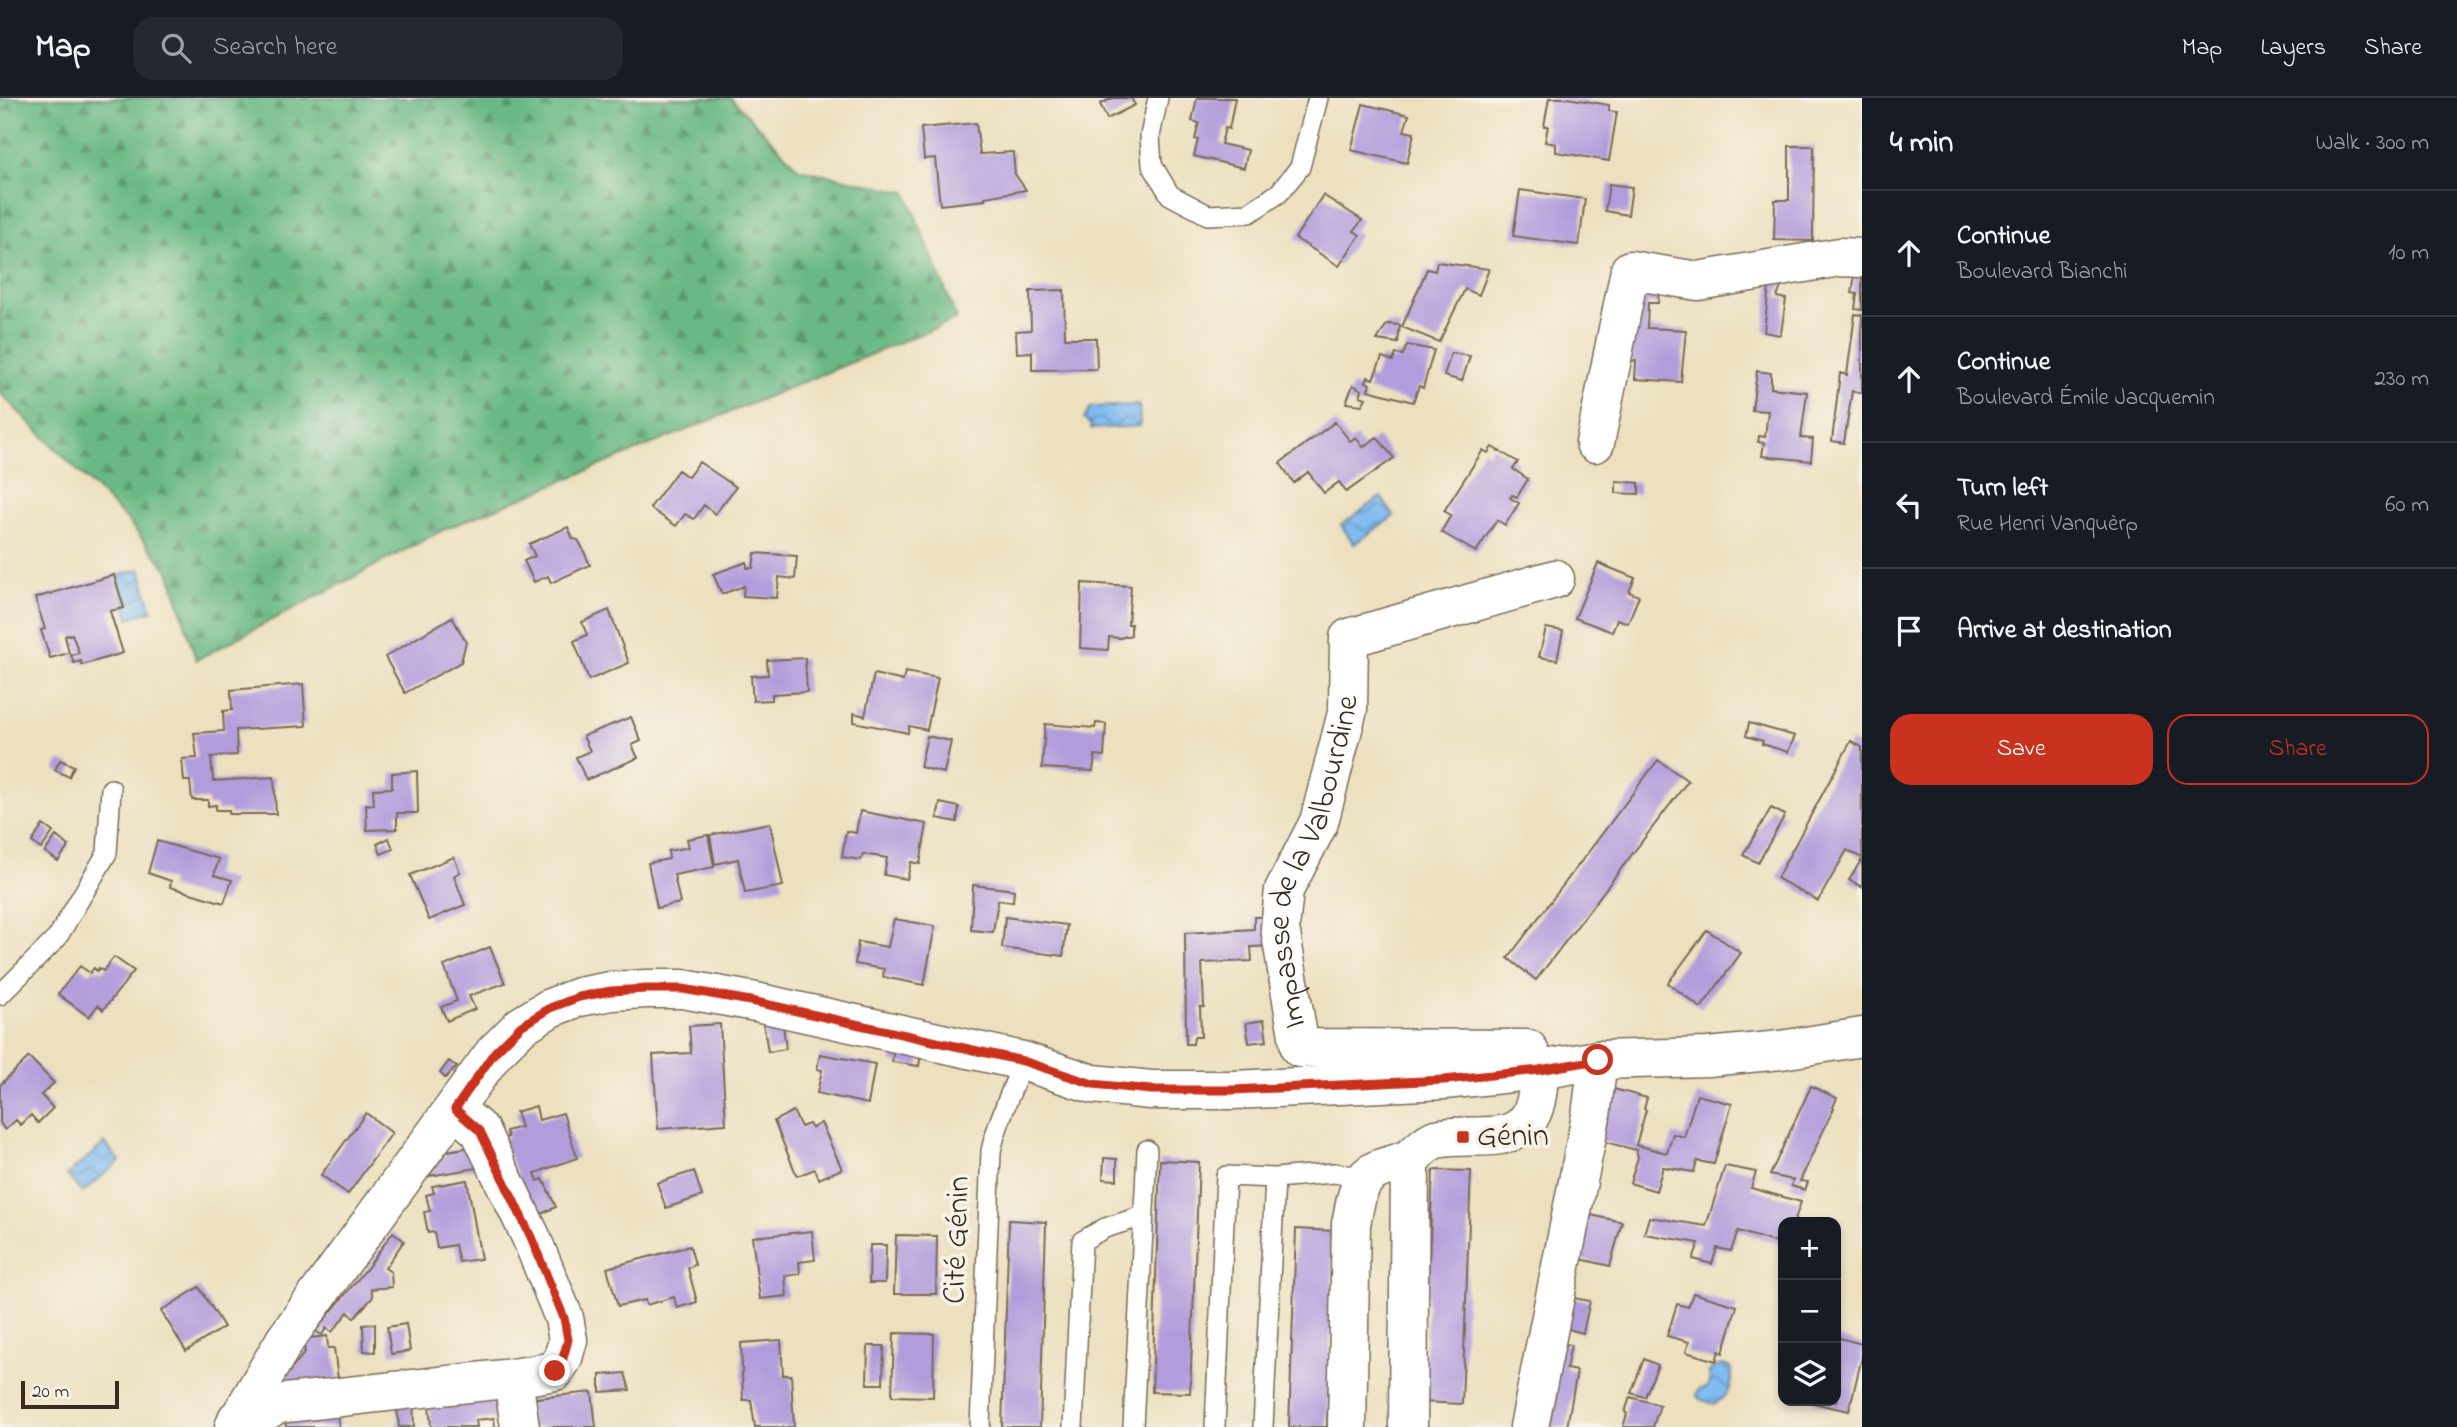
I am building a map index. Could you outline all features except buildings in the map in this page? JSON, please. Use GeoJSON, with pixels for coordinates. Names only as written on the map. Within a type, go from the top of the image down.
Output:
{"type":"FeatureCollection","features":[{"type":"Feature","properties":{"kind":"street"},"geometry":{"type":"LineString","coordinates":[[1595,443],[1630,270],[1698,281],[1840,257],[1862,258]]}},
{"type":"Feature","properties":{"kind":"street","name":"Impasse de la Valbourdine"},"geometry":{"type":"LineString","coordinates":[[1539,1070],[1528,1049],[1300,1048],[1280,928],[1284,890],[1319,822],[1348,709],[1349,638],[1555,579]]}},
{"type":"Feature","properties":{"kind":"street"},"geometry":{"type":"LineString","coordinates":[[235,1423],[285,1340],[494,1053],[521,1026],[550,1008],[579,997],[611,991],[683,989],[756,1002],[1023,1061],[1093,1084],[1151,1090],[1234,1090],[1444,1080],[1539,1070],[1598,1060],[1732,1055],[1781,1050],[1862,1037]]}},
{"type":"Feature","properties":{"kind":"street"},"geometry":{"type":"LineString","coordinates":[[1529,1427],[1591,1116],[1598,1060]]}},
{"type":"Feature","properties":{"kind":"street"},"geometry":{"type":"LineString","coordinates":[[1347,1427],[1351,1224],[1358,1195],[1366,1178],[1381,1168],[1410,1158],[1434,1139],[1508,1135],[1524,1125],[1534,1112],[1539,1070]]}},
{"type":"Feature","properties":{"kind":"street"},"geometry":{"type":"LineString","coordinates":[[235,1423],[250,1421],[277,1405],[555,1371],[563,1358],[568,1340],[564,1318],[531,1237],[480,1131],[455,1109]]}},
{"type":"Feature","properties":{"kind":"street"},"geometry":{"type":"LineString","coordinates":[[1408,1427],[1410,1158]]}},
{"type":"Feature","properties":{"kind":"street"},"geometry":{"type":"LineString","coordinates":[[513,1378],[520,1427]]}},
{"type":"Feature","properties":{"kind":"lane"},"geometry":{"type":"LineString","coordinates":[[1158,98],[1150,136],[1152,165],[1170,195],[1209,215],[1249,213],[1279,193],[1300,167],[1318,98]]}},
{"type":"Feature","properties":{"kind":"lane"},"geometry":{"type":"LineString","coordinates":[[0,995],[57,938],[107,853],[111,789]]}},
{"type":"Feature","properties":{"kind":"lane","name":"Cité Génin"},"geometry":{"type":"LineString","coordinates":[[979,1427],[991,1151],[997,1124],[1023,1061]]}},
{"type":"Feature","properties":{"kind":"lane"},"geometry":{"type":"LineString","coordinates":[[1133,1427],[1147,1150]]}},
{"type":"Feature","properties":{"kind":"lane"},"geometry":{"type":"LineString","coordinates":[[1215,1427],[1226,1176],[1275,1178],[1334,1173],[1366,1178]]}},
{"type":"Feature","properties":{"kind":"lane"},"geometry":{"type":"LineString","coordinates":[[1264,1427],[1275,1178]]}},
{"type":"Feature","properties":{"kind":"lane"},"geometry":{"type":"LineString","coordinates":[[1073,1427],[1082,1241],[1105,1228],[1143,1216]]}},
{"type":"Feature","properties":{"kind":"green space"},"geometry":{"type":"Polygon","coordinates":[[[0,98],[731,98],[799,169],[906,192],[957,319],[443,530],[196,660],[170,573],[128,521],[0,393],[0,98]]]}},
{"type":"Feature","properties":{"kind":"water"},"geometry":{"type":"Polygon","coordinates":[[[1139,405],[1140,426],[1091,429],[1091,425],[1084,419],[1091,407],[1139,405]]]}},
{"type":"Feature","properties":{"kind":"water"},"geometry":{"type":"Polygon","coordinates":[[[1381,497],[1394,516],[1354,544],[1341,525],[1381,497]]]}},
{"type":"Feature","properties":{"kind":"water"},"geometry":{"type":"Polygon","coordinates":[[[140,569],[152,611],[129,618],[117,576],[140,569]]]}},
{"type":"Feature","properties":{"kind":"water"},"geometry":{"type":"Polygon","coordinates":[[[105,1143],[120,1161],[82,1193],[67,1175],[105,1143]]]}},
{"type":"Feature","properties":{"kind":"water"},"geometry":{"type":"Polygon","coordinates":[[[1724,1365],[1730,1368],[1732,1374],[1727,1394],[1714,1404],[1699,1399],[1699,1390],[1707,1387],[1710,1381],[1709,1372],[1714,1367],[1724,1365]]]}},
{"type":"Feature","properties":{"kind":"place","name":"Génin"},"geometry":{"type":"Point","coordinates":[1463,1137]}},
{"type":"Feature","properties":{"kind":"route"},"geometry":{"type":"LineString","coordinates":[[555,1371],[563,1358],[568,1340],[564,1318],[531,1237],[480,1131],[455,1109],[494,1053],[521,1026],[550,1008],[579,997],[611,991],[683,989],[756,1002],[1023,1061],[1093,1084],[1151,1090],[1234,1090],[1444,1080],[1495,1076],[1598,1060]]}}]}
